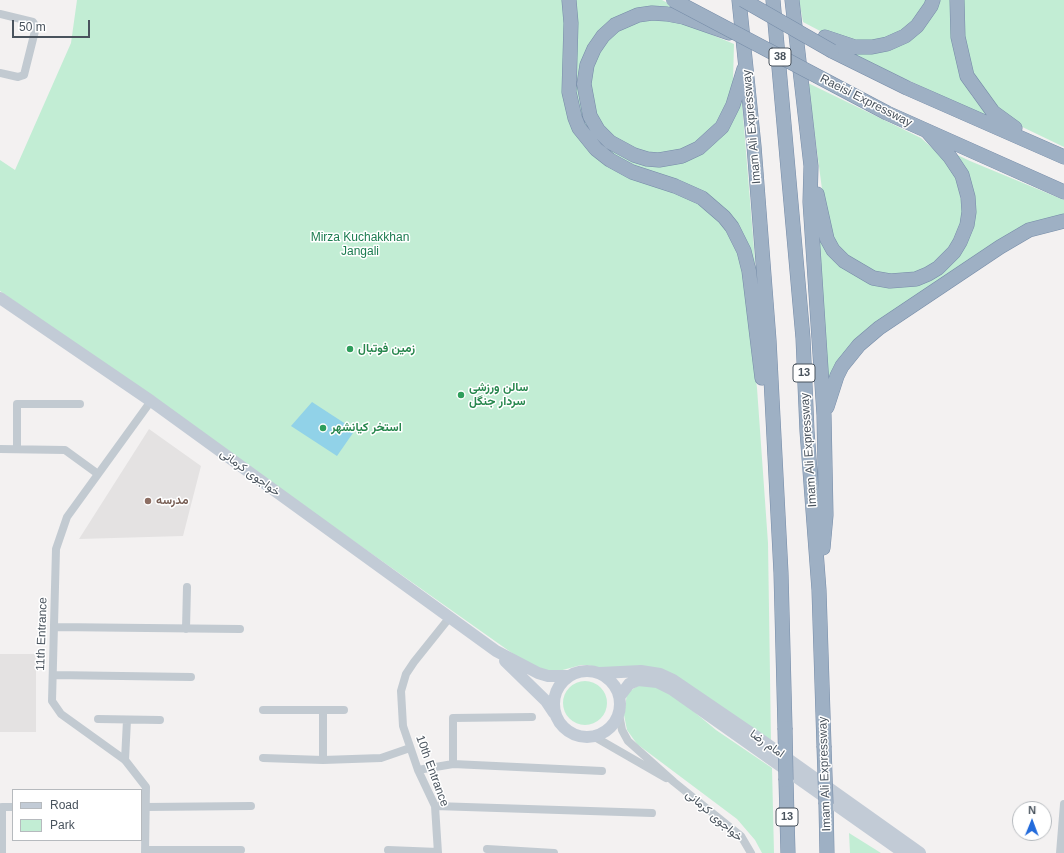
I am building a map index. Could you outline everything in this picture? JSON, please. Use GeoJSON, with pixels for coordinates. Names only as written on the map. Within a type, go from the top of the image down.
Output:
{"type":"FeatureCollection","features":[{"type":"Feature","properties":{"kind":"highway"},"geometry":{"type":"LineString","coordinates":[[569,0],[571,23],[569,92],[575,118],[586,139],[603,155],[632,172],[670,184],[702,198],[724,217],[741,243],[749,271],[763,379],[772,418]]}},
{"type":"Feature","properties":{"kind":"highway","name":"Raeisi Expressway"},"geometry":{"type":"LineString","coordinates":[[673,0],[887,113],[1064,192]]}},
{"type":"Feature","properties":{"kind":"highway","name":"Imam Ali Expressway"},"geometry":{"type":"LineString","coordinates":[[738,0],[746,63],[762,246],[781,572],[788,853]]}},
{"type":"Feature","properties":{"kind":"highway"},"geometry":{"type":"LineString","coordinates":[[743,0],[832,51],[907,88],[1064,156]]}},
{"type":"Feature","properties":{"kind":"highway","name":"Imam Ali Expressway"},"geometry":{"type":"LineString","coordinates":[[773,0],[803,338],[807,431],[819,590],[827,853]]}},
{"type":"Feature","properties":{"kind":"highway"},"geometry":{"type":"LineString","coordinates":[[792,0],[811,166],[827,239],[838,256],[873,278],[902,281],[916,279],[938,268],[954,252],[967,225],[969,212],[968,197],[962,175],[950,157],[927,131]]}},
{"type":"Feature","properties":{"kind":"highway"},"geometry":{"type":"LineString","coordinates":[[789,25],[855,47],[872,47],[887,44],[905,36],[916,26],[931,6],[933,0]]}},
{"type":"Feature","properties":{"kind":"highway"},"geometry":{"type":"LineString","coordinates":[[957,0],[958,37],[967,76],[992,112],[1031,142]]}},
{"type":"Feature","properties":{"kind":"highway"},"geometry":{"type":"LineString","coordinates":[[737,34],[722,32],[683,17],[652,13],[627,19],[615,25],[603,36],[594,49],[585,76],[586,102],[594,124],[610,142],[620,150],[647,159],[659,160],[682,156],[700,148],[716,134],[727,120],[746,63]]}},
{"type":"Feature","properties":{"kind":"highway"},"geometry":{"type":"LineString","coordinates":[[811,166],[810,202],[824,415],[826,515],[819,590]]}},
{"type":"Feature","properties":{"kind":"highway"},"geometry":{"type":"LineString","coordinates":[[824,415],[837,376],[842,366],[859,345],[879,328],[906,308],[1029,230],[1064,221]]}},
{"type":"Feature","properties":{"kind":"main road","name":"خواجوی کرمانی"},"geometry":{"type":"LineString","coordinates":[[0,298],[151,401],[450,617],[496,652]]}},
{"type":"Feature","properties":{"kind":"main road"},"geometry":{"type":"LineString","coordinates":[[496,652],[538,673],[548,676],[568,676],[586,670],[600,673],[612,681],[620,696],[619,714],[615,723],[600,735],[582,737],[573,734],[562,726],[546,701],[496,652]]}},
{"type":"Feature","properties":{"kind":"main road","name":"امام رضا"},"geometry":{"type":"LineString","coordinates":[[600,673],[641,671],[660,674],[673,680],[753,734],[920,853]]}},
{"type":"Feature","properties":{"kind":"main road"},"geometry":{"type":"LineString","coordinates":[[555,715],[554,698],[557,690],[568,676]]}},
{"type":"Feature","properties":{"kind":"main road","name":"امام رضا"},"geometry":{"type":"LineString","coordinates":[[620,696],[629,684],[638,680],[657,682],[674,690],[904,853]]}},
{"type":"Feature","properties":{"kind":"street"},"geometry":{"type":"LineString","coordinates":[[0,14],[36,24],[24,75],[22,77],[0,73]]}},
{"type":"Feature","properties":{"kind":"street","name":"11th Entrance"},"geometry":{"type":"LineString","coordinates":[[145,852],[146,787],[125,760],[61,714],[52,701],[56,549],[68,517],[151,401]]}},
{"type":"Feature","properties":{"kind":"street"},"geometry":{"type":"LineString","coordinates":[[17,449],[17,404],[80,404]]}},
{"type":"Feature","properties":{"kind":"street"},"geometry":{"type":"LineString","coordinates":[[0,449],[65,450],[98,474]]}},
{"type":"Feature","properties":{"kind":"street"},"geometry":{"type":"LineString","coordinates":[[186,629],[187,587]]}},
{"type":"Feature","properties":{"kind":"street","name":"10th Entrance"},"geometry":{"type":"LineString","coordinates":[[438,852],[435,806],[418,770],[403,726],[401,691],[406,674],[450,617]]}},
{"type":"Feature","properties":{"kind":"street"},"geometry":{"type":"LineString","coordinates":[[54,627],[240,630]]}},
{"type":"Feature","properties":{"kind":"street"},"geometry":{"type":"LineString","coordinates":[[53,675],[191,677]]}},
{"type":"Feature","properties":{"kind":"street"},"geometry":{"type":"LineString","coordinates":[[263,710],[344,710]]}},
{"type":"Feature","properties":{"kind":"street"},"geometry":{"type":"LineString","coordinates":[[323,710],[323,760]]}},
{"type":"Feature","properties":{"kind":"street"},"geometry":{"type":"LineString","coordinates":[[619,714],[622,730],[628,741],[674,782]]}},
{"type":"Feature","properties":{"kind":"street"},"geometry":{"type":"LineString","coordinates":[[453,764],[453,718],[532,717]]}},
{"type":"Feature","properties":{"kind":"street"},"geometry":{"type":"LineString","coordinates":[[98,719],[160,720]]}},
{"type":"Feature","properties":{"kind":"street"},"geometry":{"type":"LineString","coordinates":[[125,760],[127,720]]}},
{"type":"Feature","properties":{"kind":"street"},"geometry":{"type":"LineString","coordinates":[[593,736],[674,782]]}},
{"type":"Feature","properties":{"kind":"street"},"geometry":{"type":"LineString","coordinates":[[263,758],[323,760],[381,758],[410,748]]}},
{"type":"Feature","properties":{"kind":"street"},"geometry":{"type":"LineString","coordinates":[[418,770],[453,764],[602,771]]}},
{"type":"Feature","properties":{"kind":"street","name":"خواجوی کرمانی"},"geometry":{"type":"LineString","coordinates":[[674,782],[741,836],[751,853]]}},
{"type":"Feature","properties":{"kind":"street"},"geometry":{"type":"LineString","coordinates":[[1060,853],[1064,804]]}},
{"type":"Feature","properties":{"kind":"street"},"geometry":{"type":"LineString","coordinates":[[2,853],[2,806],[12,806]]}},
{"type":"Feature","properties":{"kind":"street"},"geometry":{"type":"LineString","coordinates":[[146,807],[250,806]]}},
{"type":"Feature","properties":{"kind":"street"},"geometry":{"type":"LineString","coordinates":[[435,806],[652,813]]}},
{"type":"Feature","properties":{"kind":"street"},"geometry":{"type":"LineString","coordinates":[[487,849],[554,853]]}},
{"type":"Feature","properties":{"kind":"street"},"geometry":{"type":"LineString","coordinates":[[145,852],[241,850]]}},
{"type":"Feature","properties":{"kind":"street"},"geometry":{"type":"LineString","coordinates":[[388,850],[438,852]]}},
{"type":"Feature","properties":{"kind":"shaded area","name":"مدرسه"},"geometry":{"type":"Polygon","coordinates":[[[149,429],[201,466],[183,536],[79,539],[149,429]]]}},
{"type":"Feature","properties":{"kind":"shaded area"},"geometry":{"type":"Polygon","coordinates":[[[0,654],[36,654],[36,732],[0,732],[0,654]]]}},
{"type":"Feature","properties":{"kind":"green space","name":"Mirza Kuchakkhan Jangali"},"geometry":{"type":"Polygon","coordinates":[[[77,0],[566,0],[567,26],[582,139],[688,195],[718,216],[741,254],[757,388],[768,543],[771,743],[699,694],[588,665],[581,665],[559,671],[543,670],[519,658],[0,291],[0,160],[15,170],[71,43],[77,0]]]}},
{"type":"Feature","properties":{"kind":"green space"},"geometry":{"type":"Polygon","coordinates":[[[573,0],[662,0],[709,25],[682,14],[612,23],[580,95],[623,156],[701,152],[741,91],[756,273],[731,220],[634,170],[601,149],[578,115],[573,53],[573,0]]]}},
{"type":"Feature","properties":{"kind":"green space"},"geometry":{"type":"Polygon","coordinates":[[[799,0],[928,0],[921,13],[903,31],[872,43],[824,33],[803,22],[799,0]]]}},
{"type":"Feature","properties":{"kind":"green space"},"geometry":{"type":"Polygon","coordinates":[[[939,0],[952,0],[962,77],[972,96],[981,106],[1005,126],[825,41],[879,50],[939,0]]]}},
{"type":"Feature","properties":{"kind":"green space"},"geometry":{"type":"Polygon","coordinates":[[[963,0],[1064,0],[1064,147],[1014,123],[1001,114],[972,73],[964,35],[963,0]]]}},
{"type":"Feature","properties":{"kind":"green space"},"geometry":{"type":"Polygon","coordinates":[[[672,18],[734,44],[733,81],[726,115],[689,150],[652,157],[609,136],[590,102],[592,63],[614,32],[635,20],[672,18]]]}},
{"type":"Feature","properties":{"kind":"green space"},"geometry":{"type":"Polygon","coordinates":[[[808,83],[921,138],[948,162],[955,174],[963,208],[960,229],[948,250],[928,268],[907,276],[867,272],[835,244],[825,212],[808,83]]]}},
{"type":"Feature","properties":{"kind":"green space"},"geometry":{"type":"Polygon","coordinates":[[[947,150],[1064,200],[1064,216],[875,325],[826,393],[818,226],[838,262],[922,283],[972,225],[947,150]]]}},
{"type":"Feature","properties":{"kind":"green space"},"geometry":{"type":"Polygon","coordinates":[[[581,681],[589,681],[594,682],[601,687],[606,694],[606,712],[601,719],[594,724],[581,725],[573,722],[566,715],[563,707],[563,699],[566,691],[573,684],[581,681]]]}},
{"type":"Feature","properties":{"kind":"green space"},"geometry":{"type":"Polygon","coordinates":[[[639,685],[655,686],[675,696],[716,730],[772,768],[774,853],[762,853],[755,840],[737,819],[637,744],[627,730],[624,715],[627,693],[639,685]]]}},
{"type":"Feature","properties":{"kind":"green space"},"geometry":{"type":"Polygon","coordinates":[[[849,833],[881,853],[850,853],[849,833]]]}},
{"type":"Feature","properties":{"kind":"water","name":"استخر کیانشهر"},"geometry":{"type":"Polygon","coordinates":[[[312,402],[355,430],[337,456],[291,426],[312,402]]]}},
{"type":"Feature","properties":{"kind":"place","name":"زمین فوتبال"},"geometry":{"type":"Point","coordinates":[350,349]}},
{"type":"Feature","properties":{"kind":"place","name":"سالن ورزشی سردار جنگل"},"geometry":{"type":"Point","coordinates":[461,395]}},
{"type":"Feature","properties":{"kind":"place","name":"استخر کیانشهر"},"geometry":{"type":"Point","coordinates":[323,428]}},
{"type":"Feature","properties":{"kind":"place","name":"مدرسه"},"geometry":{"type":"Point","coordinates":[148,501]}}]}
